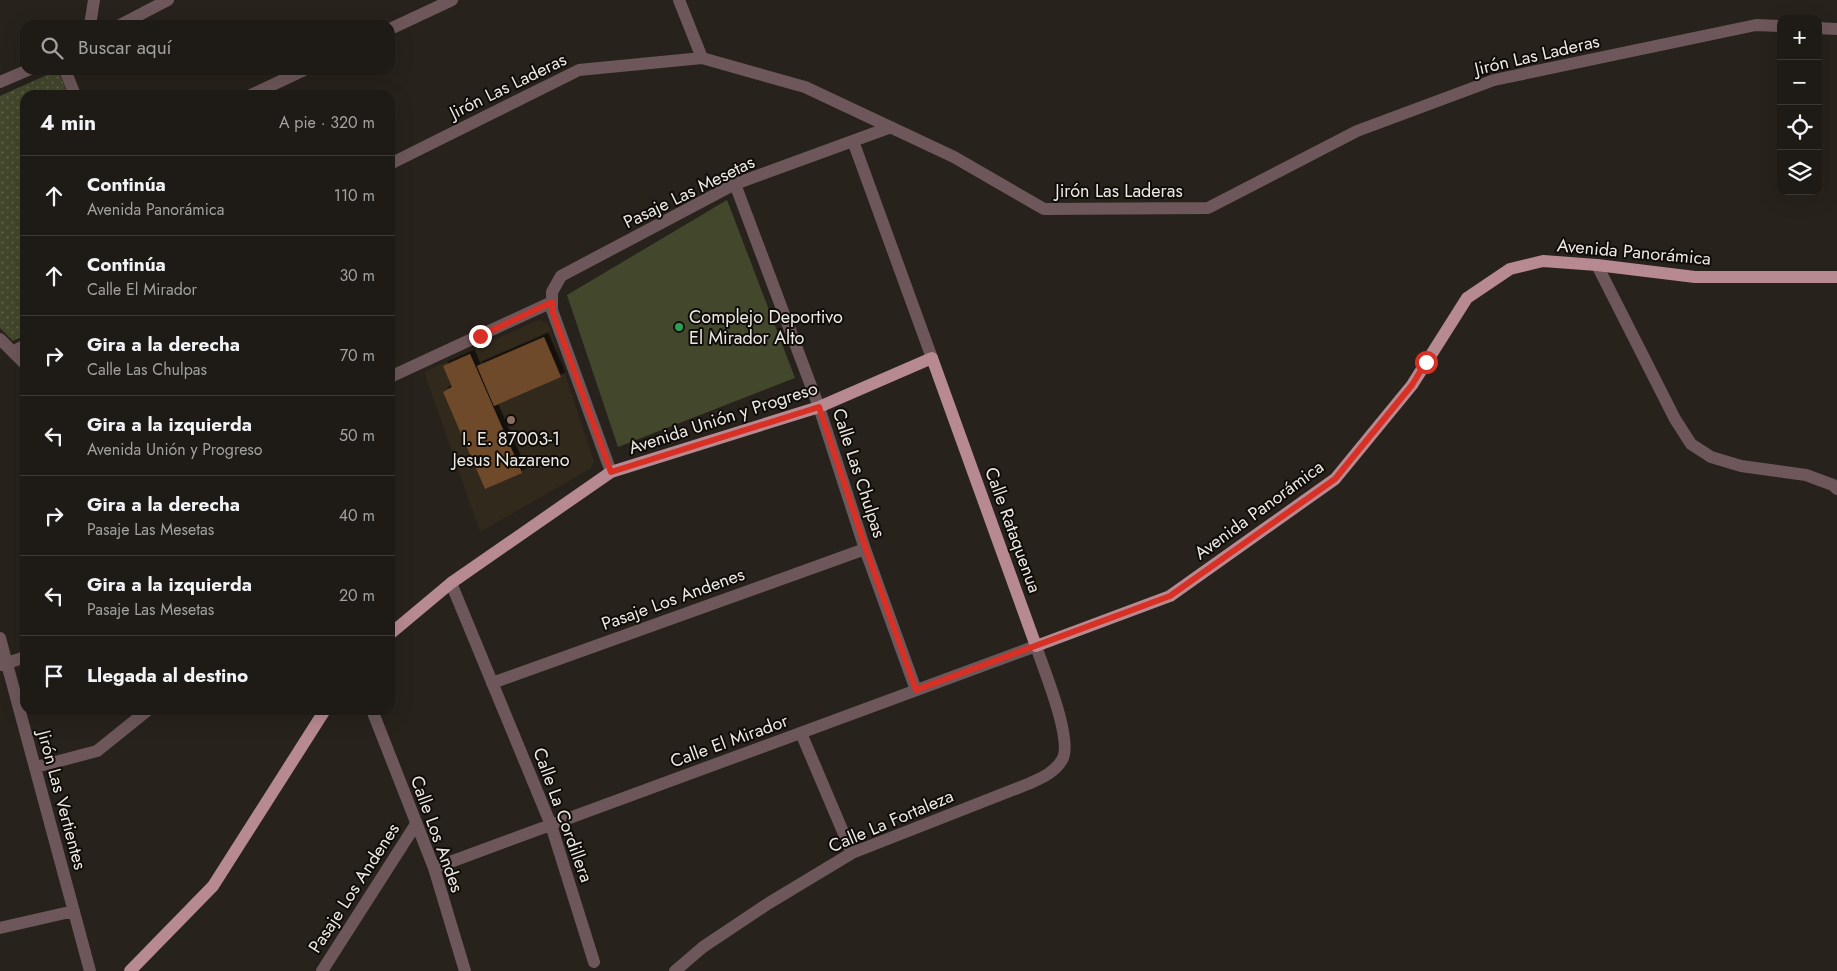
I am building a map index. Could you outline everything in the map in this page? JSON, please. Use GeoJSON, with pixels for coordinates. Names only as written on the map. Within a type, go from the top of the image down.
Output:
{"type":"FeatureCollection","features":[{"type":"Feature","properties":{"kind":"main road","name":"Avenida Panorámica"},"geometry":{"type":"LineString","coordinates":[[1036,646],[1170,596],[1335,479],[1412,385],[1467,298],[1510,268],[1543,261],[1597,264],[1694,278],[1837,277]]}},
{"type":"Feature","properties":{"kind":"main road","name":"Avenida Unión y Progreso"},"geometry":{"type":"LineString","coordinates":[[395,630],[451,582],[611,472],[819,407],[932,358]]}},
{"type":"Feature","properties":{"kind":"main road","name":"Calle Rataquenua"},"geometry":{"type":"LineString","coordinates":[[932,358],[1036,646]]}},
{"type":"Feature","properties":{"kind":"main road"},"geometry":{"type":"LineString","coordinates":[[130,971],[214,886],[322,715]]}},
{"type":"Feature","properties":{"kind":"street"},"geometry":{"type":"LineString","coordinates":[[91,20],[94,0]]}},
{"type":"Feature","properties":{"kind":"street"},"geometry":{"type":"LineString","coordinates":[[130,20],[168,0]]}},
{"type":"Feature","properties":{"kind":"street"},"geometry":{"type":"LineString","coordinates":[[395,27],[452,0]]}},
{"type":"Feature","properties":{"kind":"street"},"geometry":{"type":"LineString","coordinates":[[679,0],[702,58]]}},
{"type":"Feature","properties":{"kind":"street","name":"Jirón Las Laderas"},"geometry":{"type":"LineString","coordinates":[[395,162],[579,70],[702,58],[805,86],[954,157],[1044,209],[1208,208],[1357,131],[1494,80],[1756,25],[1777,26]]}},
{"type":"Feature","properties":{"kind":"street"},"geometry":{"type":"LineString","coordinates":[[1822,28],[1837,29]]}},
{"type":"Feature","properties":{"kind":"street"},"geometry":{"type":"LineString","coordinates":[[0,82],[20,73]]}},
{"type":"Feature","properties":{"kind":"street"},"geometry":{"type":"LineString","coordinates":[[67,75],[73,90]]}},
{"type":"Feature","properties":{"kind":"street"},"geometry":{"type":"LineString","coordinates":[[262,90],[293,75]]}},
{"type":"Feature","properties":{"kind":"street","name":"Pasaje Las Mesetas"},"geometry":{"type":"LineString","coordinates":[[552,302],[552,292],[561,276],[735,184],[891,127]]}},
{"type":"Feature","properties":{"kind":"street"},"geometry":{"type":"LineString","coordinates":[[853,142],[932,358]]}},
{"type":"Feature","properties":{"kind":"street","name":"Calle Las Chulpas"},"geometry":{"type":"LineString","coordinates":[[735,184],[819,407],[866,549],[916,690]]}},
{"type":"Feature","properties":{"kind":"street"},"geometry":{"type":"LineString","coordinates":[[1597,264],[1675,419],[1691,444],[1711,457],[1741,466],[1806,475],[1837,489]]}},
{"type":"Feature","properties":{"kind":"street"},"geometry":{"type":"LineString","coordinates":[[395,375],[552,302],[552,310],[611,472]]}},
{"type":"Feature","properties":{"kind":"street"},"geometry":{"type":"LineString","coordinates":[[0,339],[20,359]]}},
{"type":"Feature","properties":{"kind":"street"},"geometry":{"type":"LineString","coordinates":[[13,352],[20,348]]}},
{"type":"Feature","properties":{"kind":"street","name":"Pasaje Los Andenes"},"geometry":{"type":"LineString","coordinates":[[492,682],[866,549]]}},
{"type":"Feature","properties":{"kind":"street","name":"Calle La Cordillera"},"geometry":{"type":"LineString","coordinates":[[451,582],[552,825],[594,962]]}},
{"type":"Feature","properties":{"kind":"street","name":"Jirón Las Vertientes"},"geometry":{"type":"LineString","coordinates":[[0,638],[4,665],[36,767],[90,971]]}},
{"type":"Feature","properties":{"kind":"street","name":"Calle El Mirador"},"geometry":{"type":"LineString","coordinates":[[434,868],[1036,646]]}},
{"type":"Feature","properties":{"kind":"street","name":"Calle Rataquenua"},"geometry":{"type":"LineString","coordinates":[[1036,646],[1059,713]]}},
{"type":"Feature","properties":{"kind":"street"},"geometry":{"type":"LineString","coordinates":[[4,665],[20,659]]}},
{"type":"Feature","properties":{"kind":"street","name":"Calle La Fortaleza"},"geometry":{"type":"LineString","coordinates":[[676,971],[711,941],[768,903],[852,853],[1028,784],[1051,773],[1063,759],[1065,740],[1059,713]]}},
{"type":"Feature","properties":{"kind":"street"},"geometry":{"type":"LineString","coordinates":[[36,767],[97,751],[142,715]]}},
{"type":"Feature","properties":{"kind":"street","name":"Calle Los Andes"},"geometry":{"type":"LineString","coordinates":[[374,715],[434,868],[464,971]]}},
{"type":"Feature","properties":{"kind":"street"},"geometry":{"type":"LineString","coordinates":[[801,732],[852,853]]}},
{"type":"Feature","properties":{"kind":"street","name":"Pasaje Los Andenes"},"geometry":{"type":"LineString","coordinates":[[322,971],[416,824]]}},
{"type":"Feature","properties":{"kind":"street"},"geometry":{"type":"LineString","coordinates":[[0,928],[74,911]]}},
{"type":"Feature","properties":{"kind":"shaded area"},"geometry":{"type":"Polygon","coordinates":[[[538,320],[548,323],[594,461],[590,469],[480,532],[424,372],[538,320]]]}},
{"type":"Feature","properties":{"kind":"green space"},"geometry":{"type":"Polygon","coordinates":[[[47,75],[60,75],[66,90],[20,90],[20,338],[13,341],[0,328],[0,96],[47,75]]]}},
{"type":"Feature","properties":{"kind":"green space"},"geometry":{"type":"Polygon","coordinates":[[[727,200],[795,378],[618,447],[567,295],[727,200]]]}},
{"type":"Feature","properties":{"kind":"building"},"geometry":{"type":"Polygon","coordinates":[[[544,337],[561,377],[494,406],[477,366],[544,337]]]}},
{"type":"Feature","properties":{"kind":"building"},"geometry":{"type":"Polygon","coordinates":[[[470,354],[522,473],[485,489],[443,392],[452,387],[443,366],[470,354]]]}},
{"type":"Feature","properties":{"kind":"place","name":"Complejo Deportivo El Mirador Alto"},"geometry":{"type":"Point","coordinates":[679,327]}},
{"type":"Feature","properties":{"kind":"place","name":"I. E. 87003-1 Jesus Nazareno"},"geometry":{"type":"Point","coordinates":[511,420]}},
{"type":"Feature","properties":{"kind":"route"},"geometry":{"type":"LineString","coordinates":[[480,336],[552,302],[552,310],[611,472],[819,407],[866,549],[916,690],[1170,596],[1335,479],[1412,385],[1426,362]]}}]}
